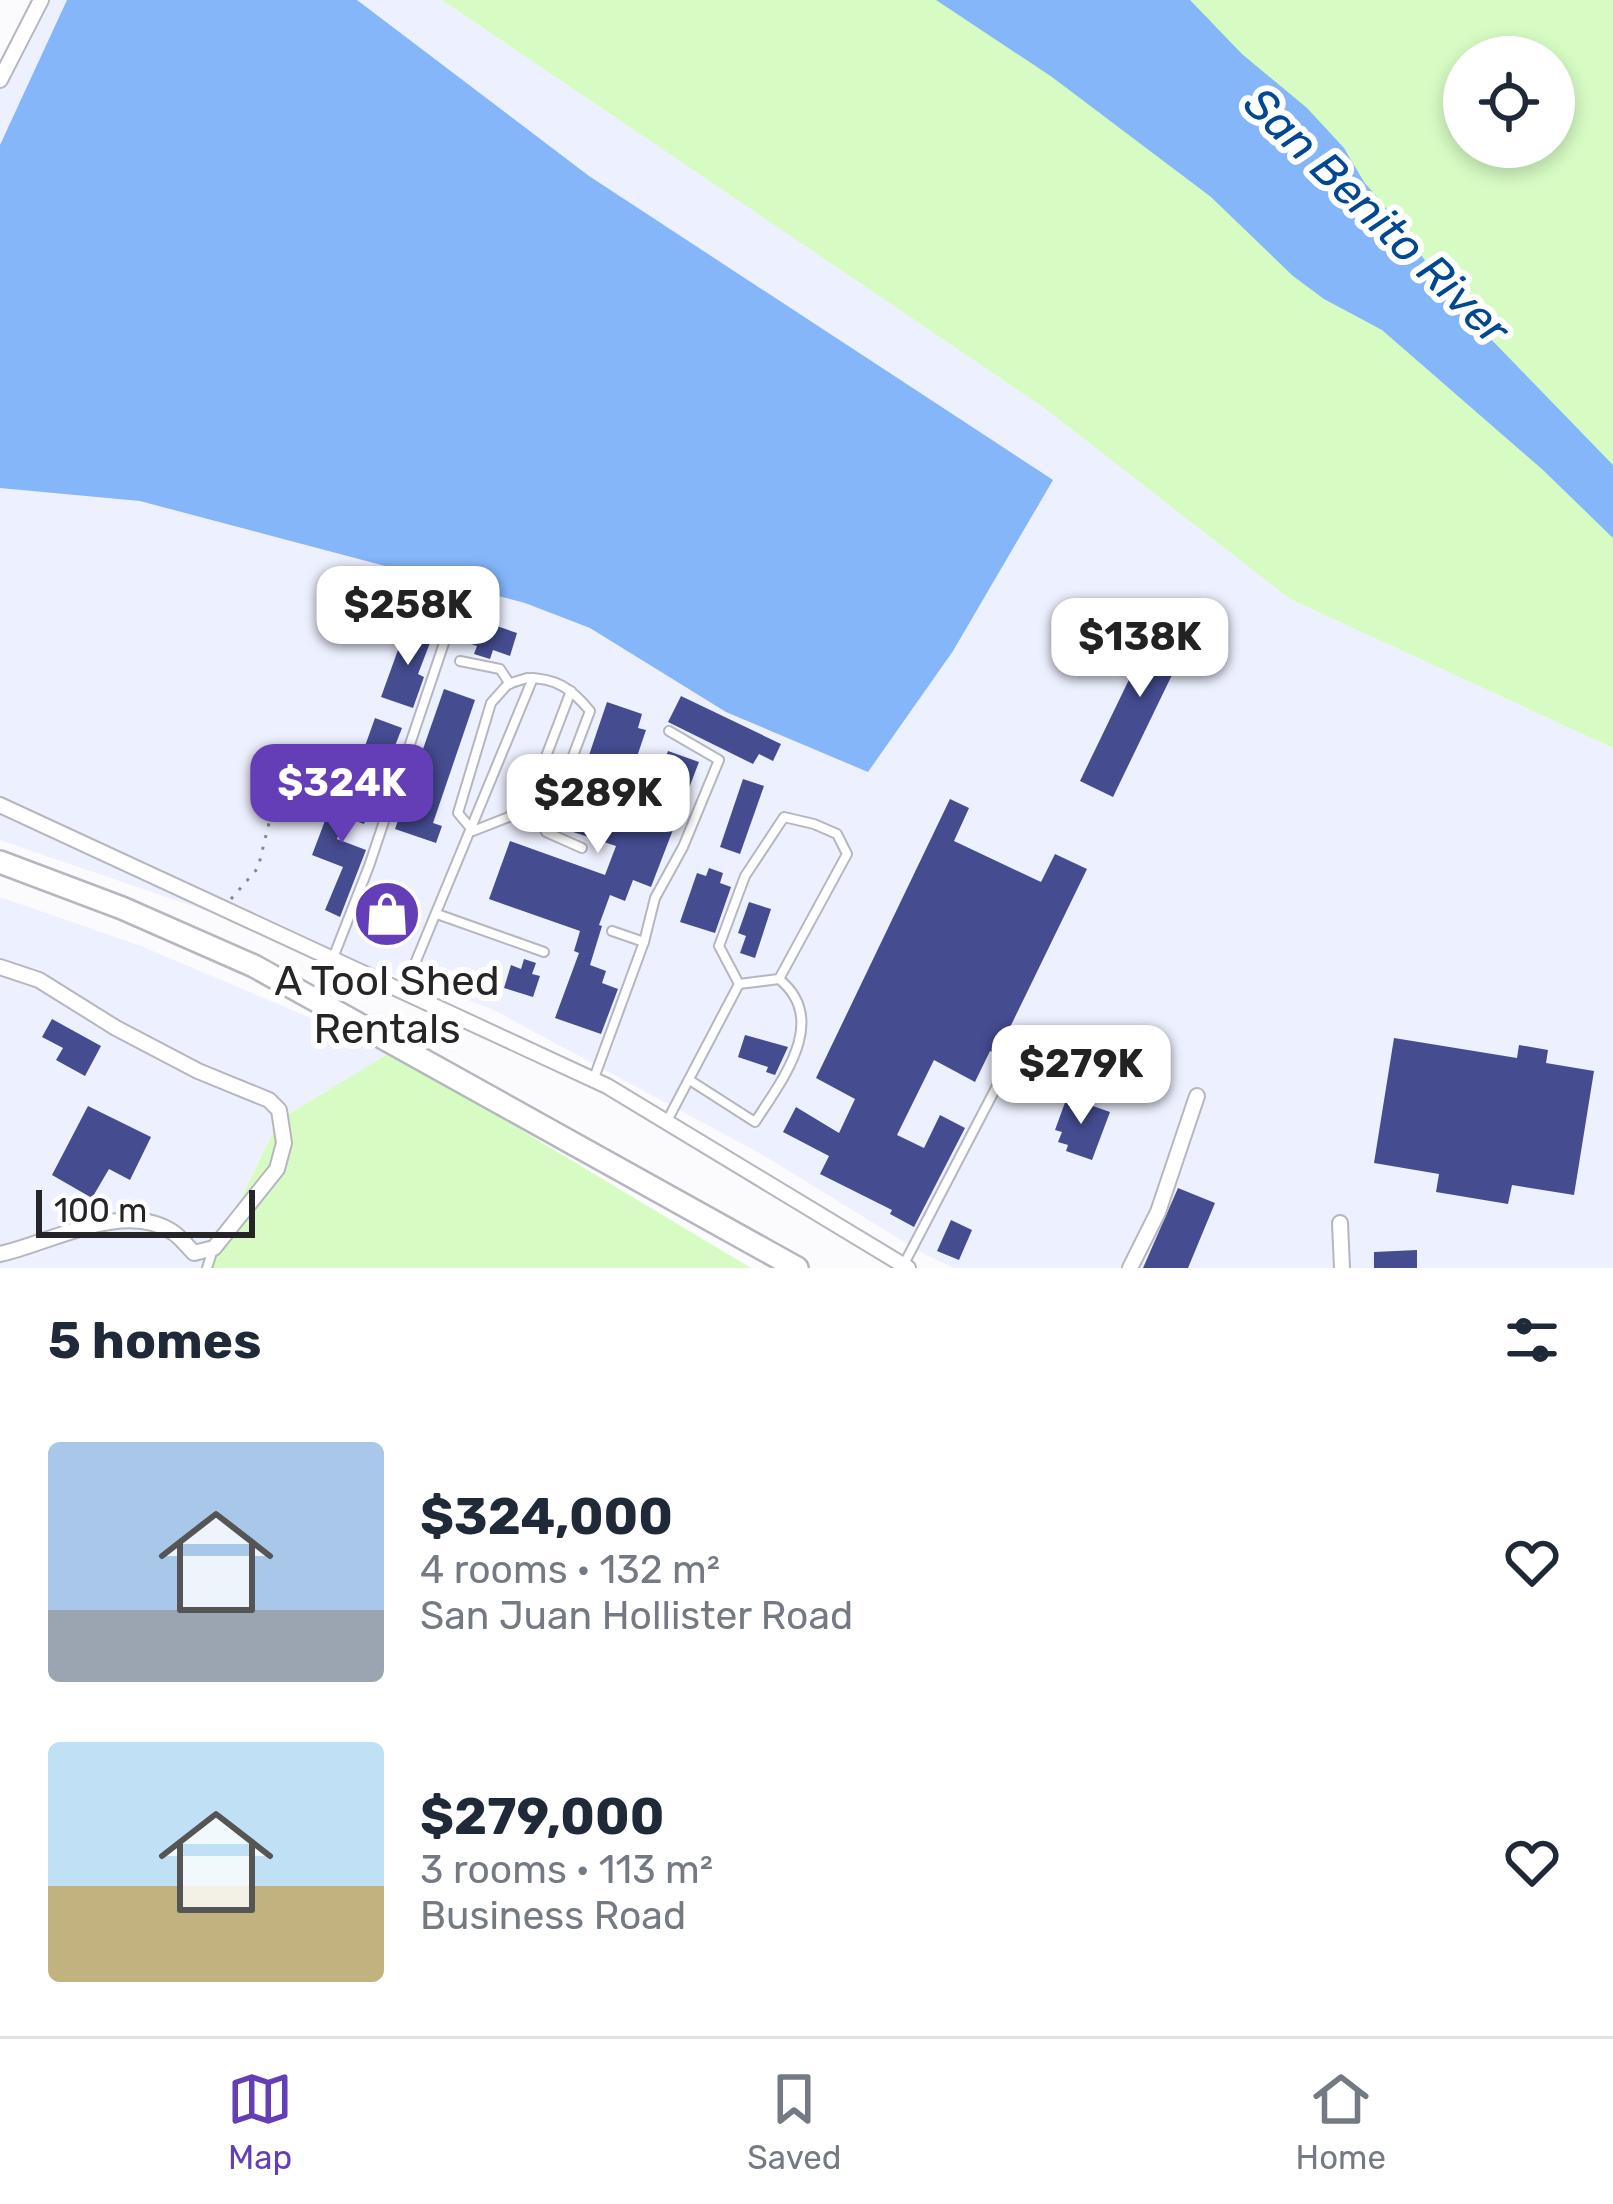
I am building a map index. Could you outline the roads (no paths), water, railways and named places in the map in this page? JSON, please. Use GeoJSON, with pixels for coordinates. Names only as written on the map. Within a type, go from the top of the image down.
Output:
{"type":"FeatureCollection","features":[{"type":"Feature","properties":{"kind":"main road"},"geometry":{"type":"LineString","coordinates":[[0,862],[122,908],[254,966],[797,1268]]}},
{"type":"Feature","properties":{"kind":"street"},"geometry":{"type":"LineString","coordinates":[[0,80],[41,0]]}},
{"type":"Feature","properties":{"kind":"street"},"geometry":{"type":"LineString","coordinates":[[0,805],[594,1080],[906,1267]]}},
{"type":"Feature","properties":{"kind":"street"},"geometry":{"type":"LineString","coordinates":[[0,967],[39,980],[178,1060],[274,1104],[284,1132],[281,1162],[214,1248],[194,1253],[172,1231],[134,1220],[0,1254]]}},
{"type":"Feature","properties":{"kind":"street"},"geometry":{"type":"LineString","coordinates":[[1130,1268],[1164,1197],[1197,1096]]}},
{"type":"Feature","properties":{"kind":"street"},"geometry":{"type":"LineString","coordinates":[[1340,1223],[1342,1268]]}},
{"type":"Feature","properties":{"kind":"lane"},"geometry":{"type":"LineString","coordinates":[[333,958],[444,643]]}},
{"type":"Feature","properties":{"kind":"lane"},"geometry":{"type":"LineString","coordinates":[[460,661],[500,669],[510,684]]}},
{"type":"Feature","properties":{"kind":"lane"},"geometry":{"type":"LineString","coordinates":[[404,990],[533,677]]}},
{"type":"Feature","properties":{"kind":"lane"},"geometry":{"type":"LineString","coordinates":[[551,677],[590,711],[557,798],[472,831],[458,813],[490,703],[510,684],[551,677]]}},
{"type":"Feature","properties":{"kind":"lane"},"geometry":{"type":"LineString","coordinates":[[571,691],[531,806],[546,832],[582,848]]}},
{"type":"Feature","properties":{"kind":"lane"},"geometry":{"type":"LineString","coordinates":[[594,1080],[655,898],[683,847],[719,760],[669,731]]}},
{"type":"Feature","properties":{"kind":"lane"},"geometry":{"type":"LineString","coordinates":[[739,984],[719,946],[745,876],[784,818],[837,834],[847,854],[779,979]]}},
{"type":"Feature","properties":{"kind":"lane"},"geometry":{"type":"LineString","coordinates":[[437,914],[544,952]]}},
{"type":"Feature","properties":{"kind":"lane"},"geometry":{"type":"LineString","coordinates":[[612,931],[644,942]]}},
{"type":"Feature","properties":{"kind":"lane"},"geometry":{"type":"LineString","coordinates":[[739,984],[779,979]]}},
{"type":"Feature","properties":{"kind":"lane"},"geometry":{"type":"LineString","coordinates":[[691,1081],[755,1122],[780,1083],[803,1032],[799,1002],[779,979]]}},
{"type":"Feature","properties":{"kind":"lane"},"geometry":{"type":"LineString","coordinates":[[666,1122],[739,984]]}},
{"type":"Feature","properties":{"kind":"lane"},"geometry":{"type":"LineString","coordinates":[[906,1267],[1000,1080]]}},
{"type":"Feature","properties":{"kind":"lane"},"geometry":{"type":"LineString","coordinates":[[206,1268],[214,1248]]}},
{"type":"Feature","properties":{"kind":"water"},"geometry":{"type":"Polygon","coordinates":[[[67,0],[357,0],[589,176],[1053,480],[953,651],[868,772],[726,712],[590,628],[525,603],[140,501],[0,488],[0,145],[67,0]]]}},
{"type":"Feature","properties":{"kind":"water","name":"San Benito River"},"geometry":{"type":"Polygon","coordinates":[[[936,0],[1190,0],[1344,148],[1448,295],[1613,465],[1613,538],[1543,470],[1382,330],[1324,299],[1293,276],[1211,197],[1052,77],[936,0]]]}},
{"type":"Feature","properties":{"kind":"place","name":"A Tool Shed Rentals"},"geometry":{"type":"Point","coordinates":[387,914]}}]}
